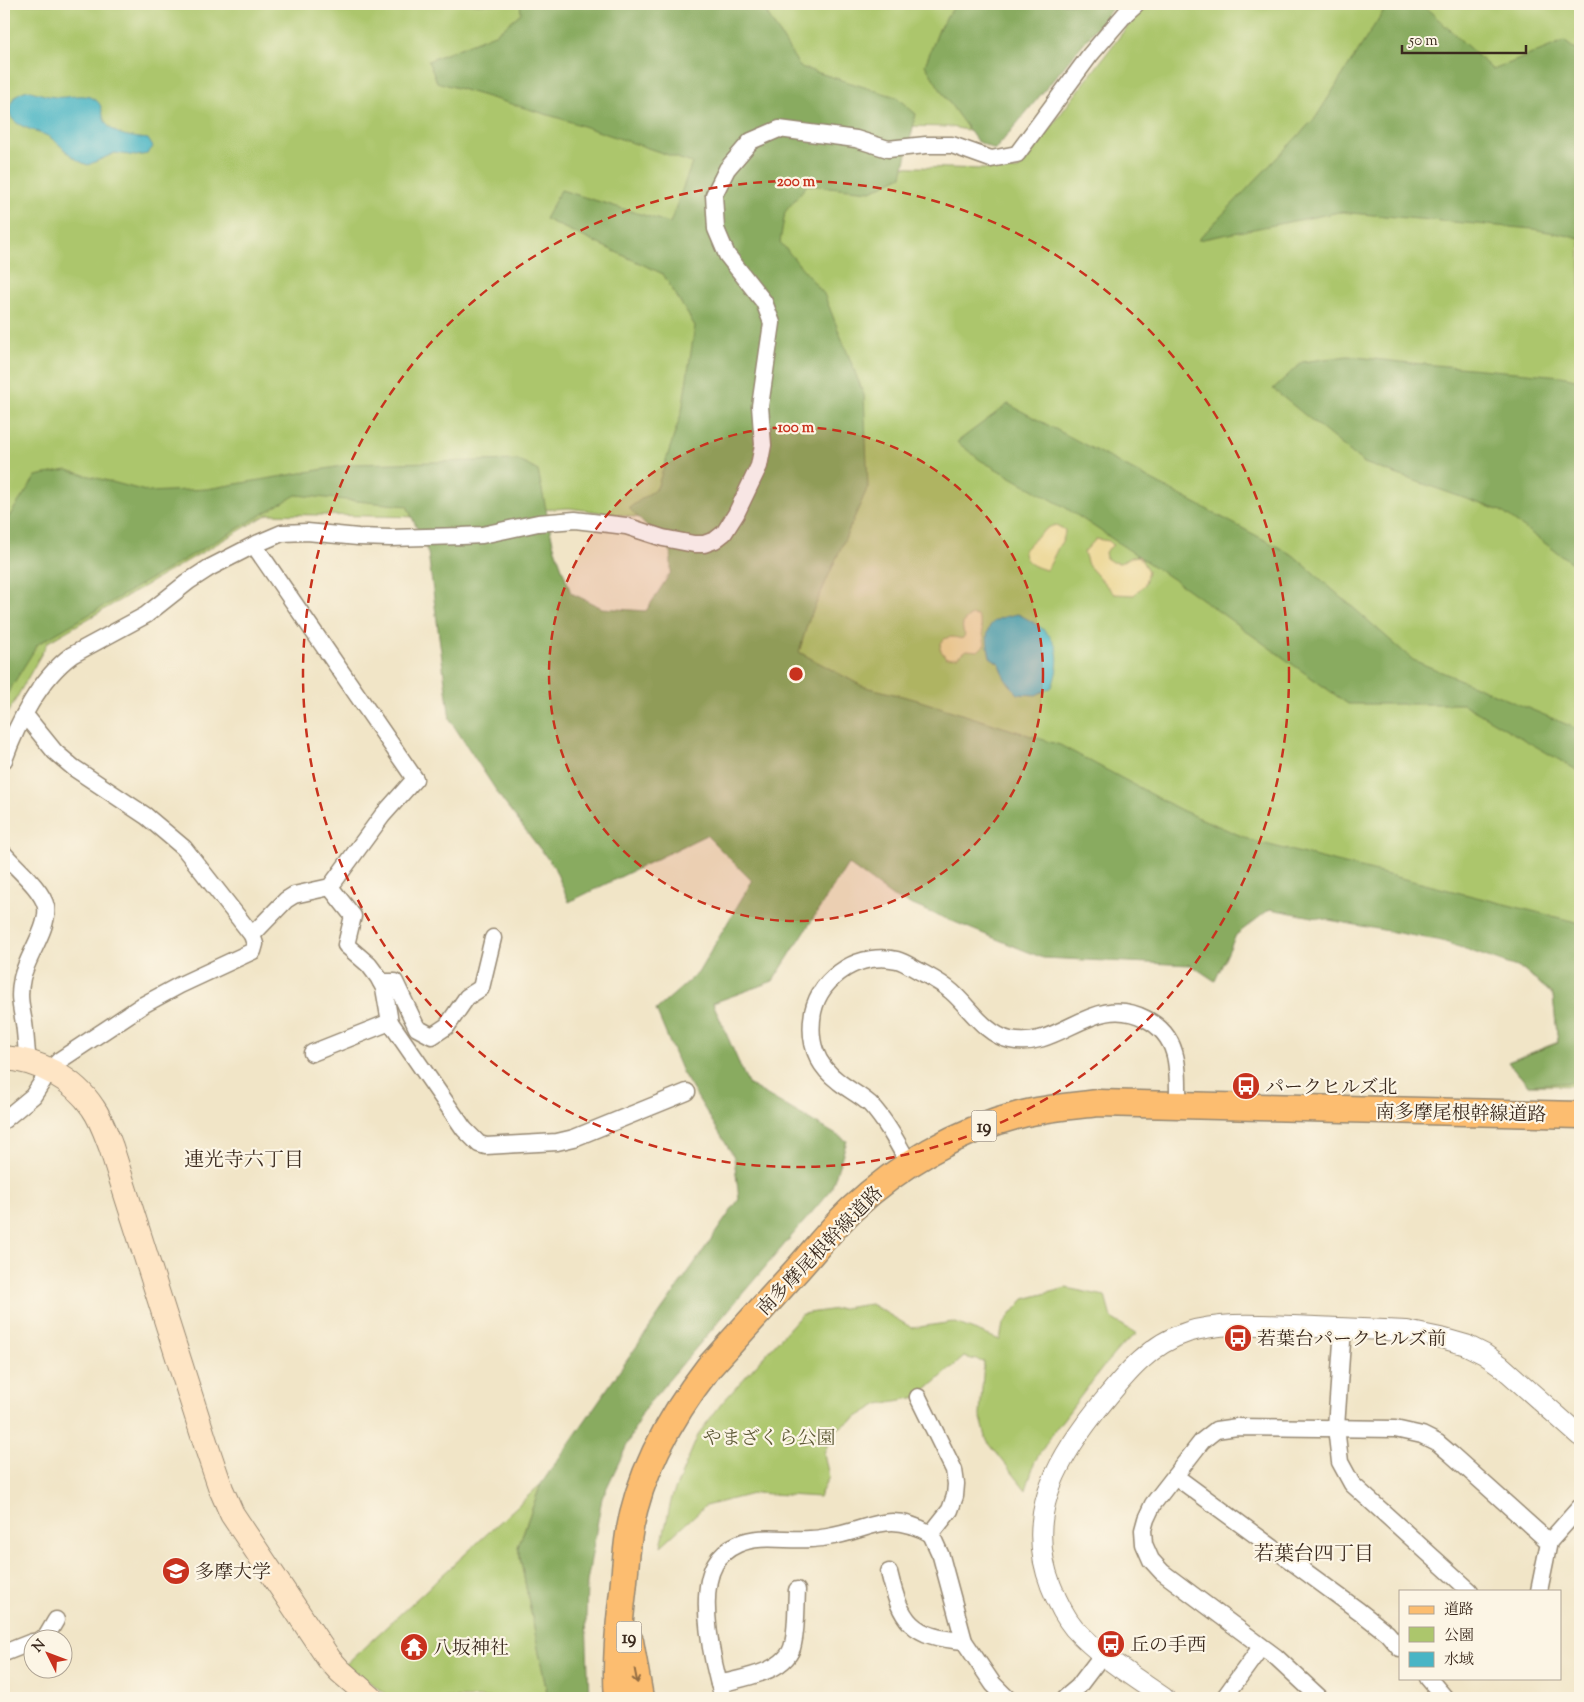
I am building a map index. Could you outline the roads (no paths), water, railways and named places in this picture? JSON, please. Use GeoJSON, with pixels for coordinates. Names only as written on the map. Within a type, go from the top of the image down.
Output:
{"type":"FeatureCollection","features":[{"type":"Feature","properties":{"kind":"main road"},"geometry":{"type":"LineString","coordinates":[[4,1058],[28,1061],[50,1070],[73,1086],[94,1108],[105,1131],[206,1448],[232,1514],[329,1658],[340,1671],[371,1698]]}},
{"type":"Feature","properties":{"kind":"main road","name":"南多摩尾根幹線道路"},"geometry":{"type":"LineString","coordinates":[[618,1698],[617,1658],[629,1534],[642,1486],[665,1433],[689,1392],[709,1367],[851,1210],[882,1183],[909,1164],[967,1133],[1020,1114],[1098,1103],[1580,1115]]}},
{"type":"Feature","properties":{"kind":"main road","name":"南多摩尾根幹線道路"},"geometry":{"type":"LineString","coordinates":[[624,1575],[632,1655],[640,1698]]}},
{"type":"Feature","properties":{"kind":"street"},"geometry":{"type":"LineString","coordinates":[[4,760],[25,715],[44,683],[63,662],[72,655],[146,615],[189,581],[209,568],[282,533],[295,532],[366,538],[462,536],[482,535],[538,523],[575,520],[626,526],[663,538],[694,544],[704,544],[715,540],[724,533],[736,514],[759,466],[763,445],[760,406],[772,323],[764,302],[727,255],[716,229],[714,195],[727,169],[751,141],[780,129],[856,139],[888,149],[926,145],[952,146],[991,159],[1017,154],[1090,55],[1136,4]]}},
{"type":"Feature","properties":{"kind":"street"},"geometry":{"type":"LineString","coordinates":[[252,935],[286,900],[294,895],[330,887],[382,816],[415,778],[254,546]]}},
{"type":"Feature","properties":{"kind":"street"},"geometry":{"type":"LineString","coordinates":[[4,1120],[33,1096],[50,1070],[60,1060],[143,1005],[180,985],[253,951],[255,944],[252,935],[184,848],[146,816],[74,768],[55,752],[25,715]]}},
{"type":"Feature","properties":{"kind":"street"},"geometry":{"type":"LineString","coordinates":[[4,854],[43,898],[46,908],[46,920],[28,959],[22,979],[19,1001],[24,1023],[28,1061]]}},
{"type":"Feature","properties":{"kind":"street"},"geometry":{"type":"LineString","coordinates":[[330,887],[353,916],[346,945],[369,965],[381,982],[384,988],[390,1022],[464,1129],[479,1144],[486,1146],[557,1142],[574,1138],[687,1092]]}},
{"type":"Feature","properties":{"kind":"street"},"geometry":{"type":"LineString","coordinates":[[381,982],[395,982],[417,1028],[432,1036],[447,1026],[467,997],[481,988],[493,938]]}},
{"type":"Feature","properties":{"kind":"street"},"geometry":{"type":"LineString","coordinates":[[909,1164],[871,1105],[860,1095],[838,1081],[824,1068],[814,1050],[811,1029],[814,1010],[821,991],[835,975],[854,963],[875,958],[898,960],[939,981],[994,1034],[1009,1040],[1026,1042],[1040,1039],[1098,1014],[1115,1010],[1136,1013],[1162,1031],[1173,1046],[1178,1064],[1178,1105]]}},
{"type":"Feature","properties":{"kind":"street"},"geometry":{"type":"LineString","coordinates":[[312,1053],[390,1022]]}},
{"type":"Feature","properties":{"kind":"street"},"geometry":{"type":"LineString","coordinates":[[1164,1698],[1103,1654],[1075,1629],[1064,1615],[1056,1599],[1047,1576],[1041,1552],[1042,1512],[1052,1479],[1068,1450],[1122,1379],[1140,1359],[1162,1343],[1188,1332],[1246,1324],[1407,1331],[1427,1334],[1466,1345],[1500,1365],[1580,1436]]}},
{"type":"Feature","properties":{"kind":"street"},"geometry":{"type":"LineString","coordinates":[[1342,1328],[1336,1427],[1340,1462],[1352,1484],[1469,1590]]}},
{"type":"Feature","properties":{"kind":"street"},"geometry":{"type":"LineString","coordinates":[[918,1398],[954,1470],[956,1484],[955,1496],[950,1510],[931,1534]]}},
{"type":"Feature","properties":{"kind":"street"},"geometry":{"type":"LineString","coordinates":[[1320,1698],[1282,1663],[1162,1572],[1151,1560],[1144,1544],[1143,1530],[1146,1518],[1153,1504],[1202,1440],[1216,1430],[1237,1427],[1336,1427],[1395,1429],[1422,1435],[1438,1443],[1549,1542]]}},
{"type":"Feature","properties":{"kind":"street"},"geometry":{"type":"LineString","coordinates":[[1175,1476],[1359,1611],[1387,1633],[1399,1647]]}},
{"type":"Feature","properties":{"kind":"street"},"geometry":{"type":"LineString","coordinates":[[1539,1590],[1549,1542],[1580,1507]]}},
{"type":"Feature","properties":{"kind":"street"},"geometry":{"type":"LineString","coordinates":[[797,1590],[793,1646],[785,1660],[721,1691],[712,1658],[708,1602],[711,1575],[715,1564],[725,1552],[738,1544],[756,1539],[811,1539],[835,1536],[887,1522],[905,1522],[931,1534],[941,1556],[964,1641],[993,1684],[1007,1698]]}},
{"type":"Feature","properties":{"kind":"street"},"geometry":{"type":"LineString","coordinates":[[889,1572],[896,1601],[913,1627],[922,1633],[946,1640],[964,1641]]}},
{"type":"Feature","properties":{"kind":"street"},"geometry":{"type":"LineString","coordinates":[[50,1630],[56,1620]]}},
{"type":"Feature","properties":{"kind":"street"},"geometry":{"type":"LineString","coordinates":[[4,1653],[22,1646]]}},
{"type":"Feature","properties":{"kind":"street"},"geometry":{"type":"LineString","coordinates":[[1224,1698],[1261,1647]]}},
{"type":"Feature","properties":{"kind":"street"},"geometry":{"type":"LineString","coordinates":[[1065,1698],[1078,1687],[1103,1654]]}},
{"type":"Feature","properties":{"kind":"street"},"geometry":{"type":"LineString","coordinates":[[1430,1680],[1445,1698]]}},
{"type":"Feature","properties":{"kind":"water"},"geometry":{"type":"Polygon","coordinates":[[[28,90],[55,97],[87,96],[92,98],[100,105],[107,125],[123,135],[148,139],[153,147],[147,154],[136,156],[115,153],[88,165],[82,163],[51,138],[23,126],[12,118],[10,112],[14,98],[28,90]]]}},
{"type":"Feature","properties":{"kind":"water"},"geometry":{"type":"Polygon","coordinates":[[[1018,614],[1048,634],[1054,642],[1057,651],[1058,661],[1052,687],[1036,695],[1018,694],[1005,679],[1000,664],[990,657],[987,638],[990,626],[1000,618],[1018,614]]]}},
{"type":"Feature","properties":{"kind":"place","name":"パークヒルズ北"},"geometry":{"type":"Point","coordinates":[1246,1086]}},
{"type":"Feature","properties":{"kind":"place","name":"若葉台パークヒルズ前"},"geometry":{"type":"Point","coordinates":[1238,1338]}},
{"type":"Feature","properties":{"kind":"place","name":"多摩大学"},"geometry":{"type":"Point","coordinates":[176,1571]}},
{"type":"Feature","properties":{"kind":"place","name":"丘の手西"},"geometry":{"type":"Point","coordinates":[1111,1644]}},
{"type":"Feature","properties":{"kind":"place","name":"八坂神社"},"geometry":{"type":"Point","coordinates":[414,1647]}},
{"type":"Feature","properties":{"kind":"district","name":"連光寺六丁目"},"geometry":{"type":"Point","coordinates":[244,1159]}},
{"type":"Feature","properties":{"kind":"district","name":"若葉台四丁目"},"geometry":{"type":"Point","coordinates":[1314,1553]}},
{"type":"Feature","properties":{"kind":"park label","name":"やまざくら公園"},"geometry":{"type":"Point","coordinates":[769,1437]}}]}
